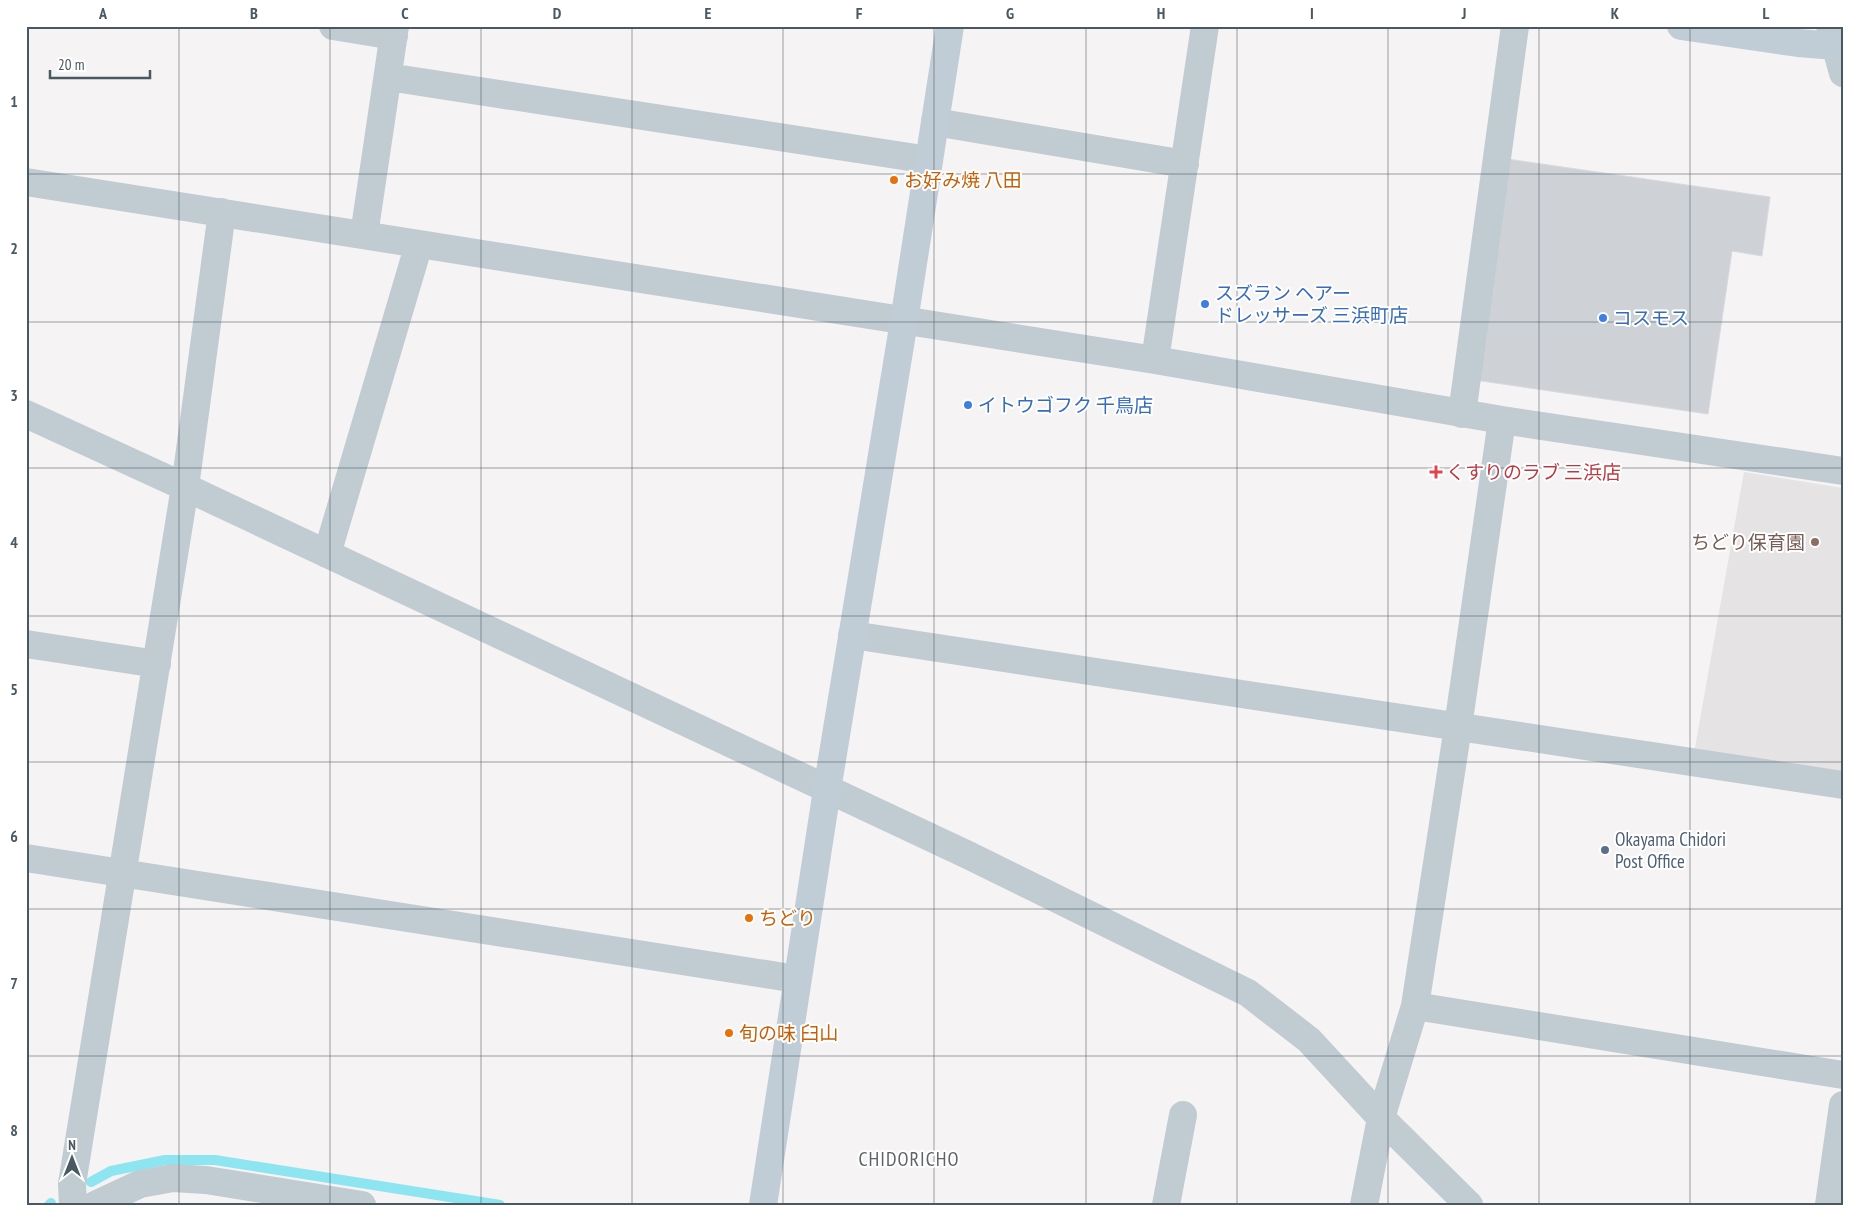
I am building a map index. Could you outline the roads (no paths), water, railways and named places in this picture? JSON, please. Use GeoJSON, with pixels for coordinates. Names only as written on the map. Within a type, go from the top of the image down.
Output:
{"type":"FeatureCollection","features":[{"type":"Feature","properties":{"kind":"street"},"geometry":{"type":"LineString","coordinates":[[333,26],[394,31],[364,235]]}},
{"type":"Feature","properties":{"kind":"street"},"geometry":{"type":"LineString","coordinates":[[763,1205],[797,979],[904,322],[950,26]]}},
{"type":"Feature","properties":{"kind":"street"},"geometry":{"type":"LineString","coordinates":[[1155,360],[1206,26]]}},
{"type":"Feature","properties":{"kind":"street"},"geometry":{"type":"LineString","coordinates":[[1462,414],[1516,26]]}},
{"type":"Feature","properties":{"kind":"street"},"geometry":{"type":"LineString","coordinates":[[1681,26],[1747,37],[1836,39],[1843,73]]}},
{"type":"Feature","properties":{"kind":"street"},"geometry":{"type":"LineString","coordinates":[[388,77],[929,160]]}},
{"type":"Feature","properties":{"kind":"street"},"geometry":{"type":"LineString","coordinates":[[935,122],[1185,164]]}},
{"type":"Feature","properties":{"kind":"street"},"geometry":{"type":"LineString","coordinates":[[26,182],[904,322],[1155,360],[1462,414],[1843,471]]}},
{"type":"Feature","properties":{"kind":"street"},"geometry":{"type":"LineString","coordinates":[[73,1205],[72,1184],[186,487],[222,212]]}},
{"type":"Feature","properties":{"kind":"street"},"geometry":{"type":"LineString","coordinates":[[328,554],[418,244]]}},
{"type":"Feature","properties":{"kind":"street"},"geometry":{"type":"LineString","coordinates":[[26,414],[186,487],[968,855],[1248,993],[1309,1040],[1381,1118],[1456,1190],[1469,1205]]}},
{"type":"Feature","properties":{"kind":"street"},"geometry":{"type":"LineString","coordinates":[[1364,1205],[1381,1118],[1415,1006],[1458,727],[1502,420]]}},
{"type":"Feature","properties":{"kind":"street"},"geometry":{"type":"LineString","coordinates":[[852,635],[1843,785]]}},
{"type":"Feature","properties":{"kind":"street"},"geometry":{"type":"LineString","coordinates":[[26,644],[157,664]]}},
{"type":"Feature","properties":{"kind":"street"},"geometry":{"type":"LineString","coordinates":[[26,858],[797,979]]}},
{"type":"Feature","properties":{"kind":"street"},"geometry":{"type":"LineString","coordinates":[[1415,1006],[1843,1075]]}},
{"type":"Feature","properties":{"kind":"street"},"geometry":{"type":"LineString","coordinates":[[1829,1205],[1843,1104]]}},
{"type":"Feature","properties":{"kind":"street"},"geometry":{"type":"LineString","coordinates":[[1166,1205],[1182,1115]]}},
{"type":"Feature","properties":{"kind":"street"},"geometry":{"type":"LineString","coordinates":[[95,1205],[140,1184],[174,1178],[206,1180],[362,1205]]}},
{"type":"Feature","properties":{"kind":"waterway"},"geometry":{"type":"LineString","coordinates":[[91,1182],[111,1171],[165,1160],[215,1160],[500,1205]]}},
{"type":"Feature","properties":{"kind":"place","name":"お好み焼 八田"},"geometry":{"type":"Point","coordinates":[894,180]}},
{"type":"Feature","properties":{"kind":"place","name":"スズラン ヘアー ドレッサーズ 三浜町店"},"geometry":{"type":"Point","coordinates":[1205,304]}},
{"type":"Feature","properties":{"kind":"place","name":"コスモス"},"geometry":{"type":"Point","coordinates":[1603,318]}},
{"type":"Feature","properties":{"kind":"place","name":"イトウゴフク 千鳥店"},"geometry":{"type":"Point","coordinates":[968,405]}},
{"type":"Feature","properties":{"kind":"place","name":"くすりのラブ 三浜店"},"geometry":{"type":"Point","coordinates":[1436,472]}},
{"type":"Feature","properties":{"kind":"place","name":"ちどり保育園"},"geometry":{"type":"Point","coordinates":[1815,542]}},
{"type":"Feature","properties":{"kind":"place","name":"Okayama Chidori Post Office"},"geometry":{"type":"Point","coordinates":[1605,850]}},
{"type":"Feature","properties":{"kind":"place","name":"ちどり"},"geometry":{"type":"Point","coordinates":[749,918]}},
{"type":"Feature","properties":{"kind":"place","name":"旬の味 臼山"},"geometry":{"type":"Point","coordinates":[729,1033]}},
{"type":"Feature","properties":{"kind":"district","name":"CHIDORICHO"},"geometry":{"type":"Point","coordinates":[909,1159]}}]}
